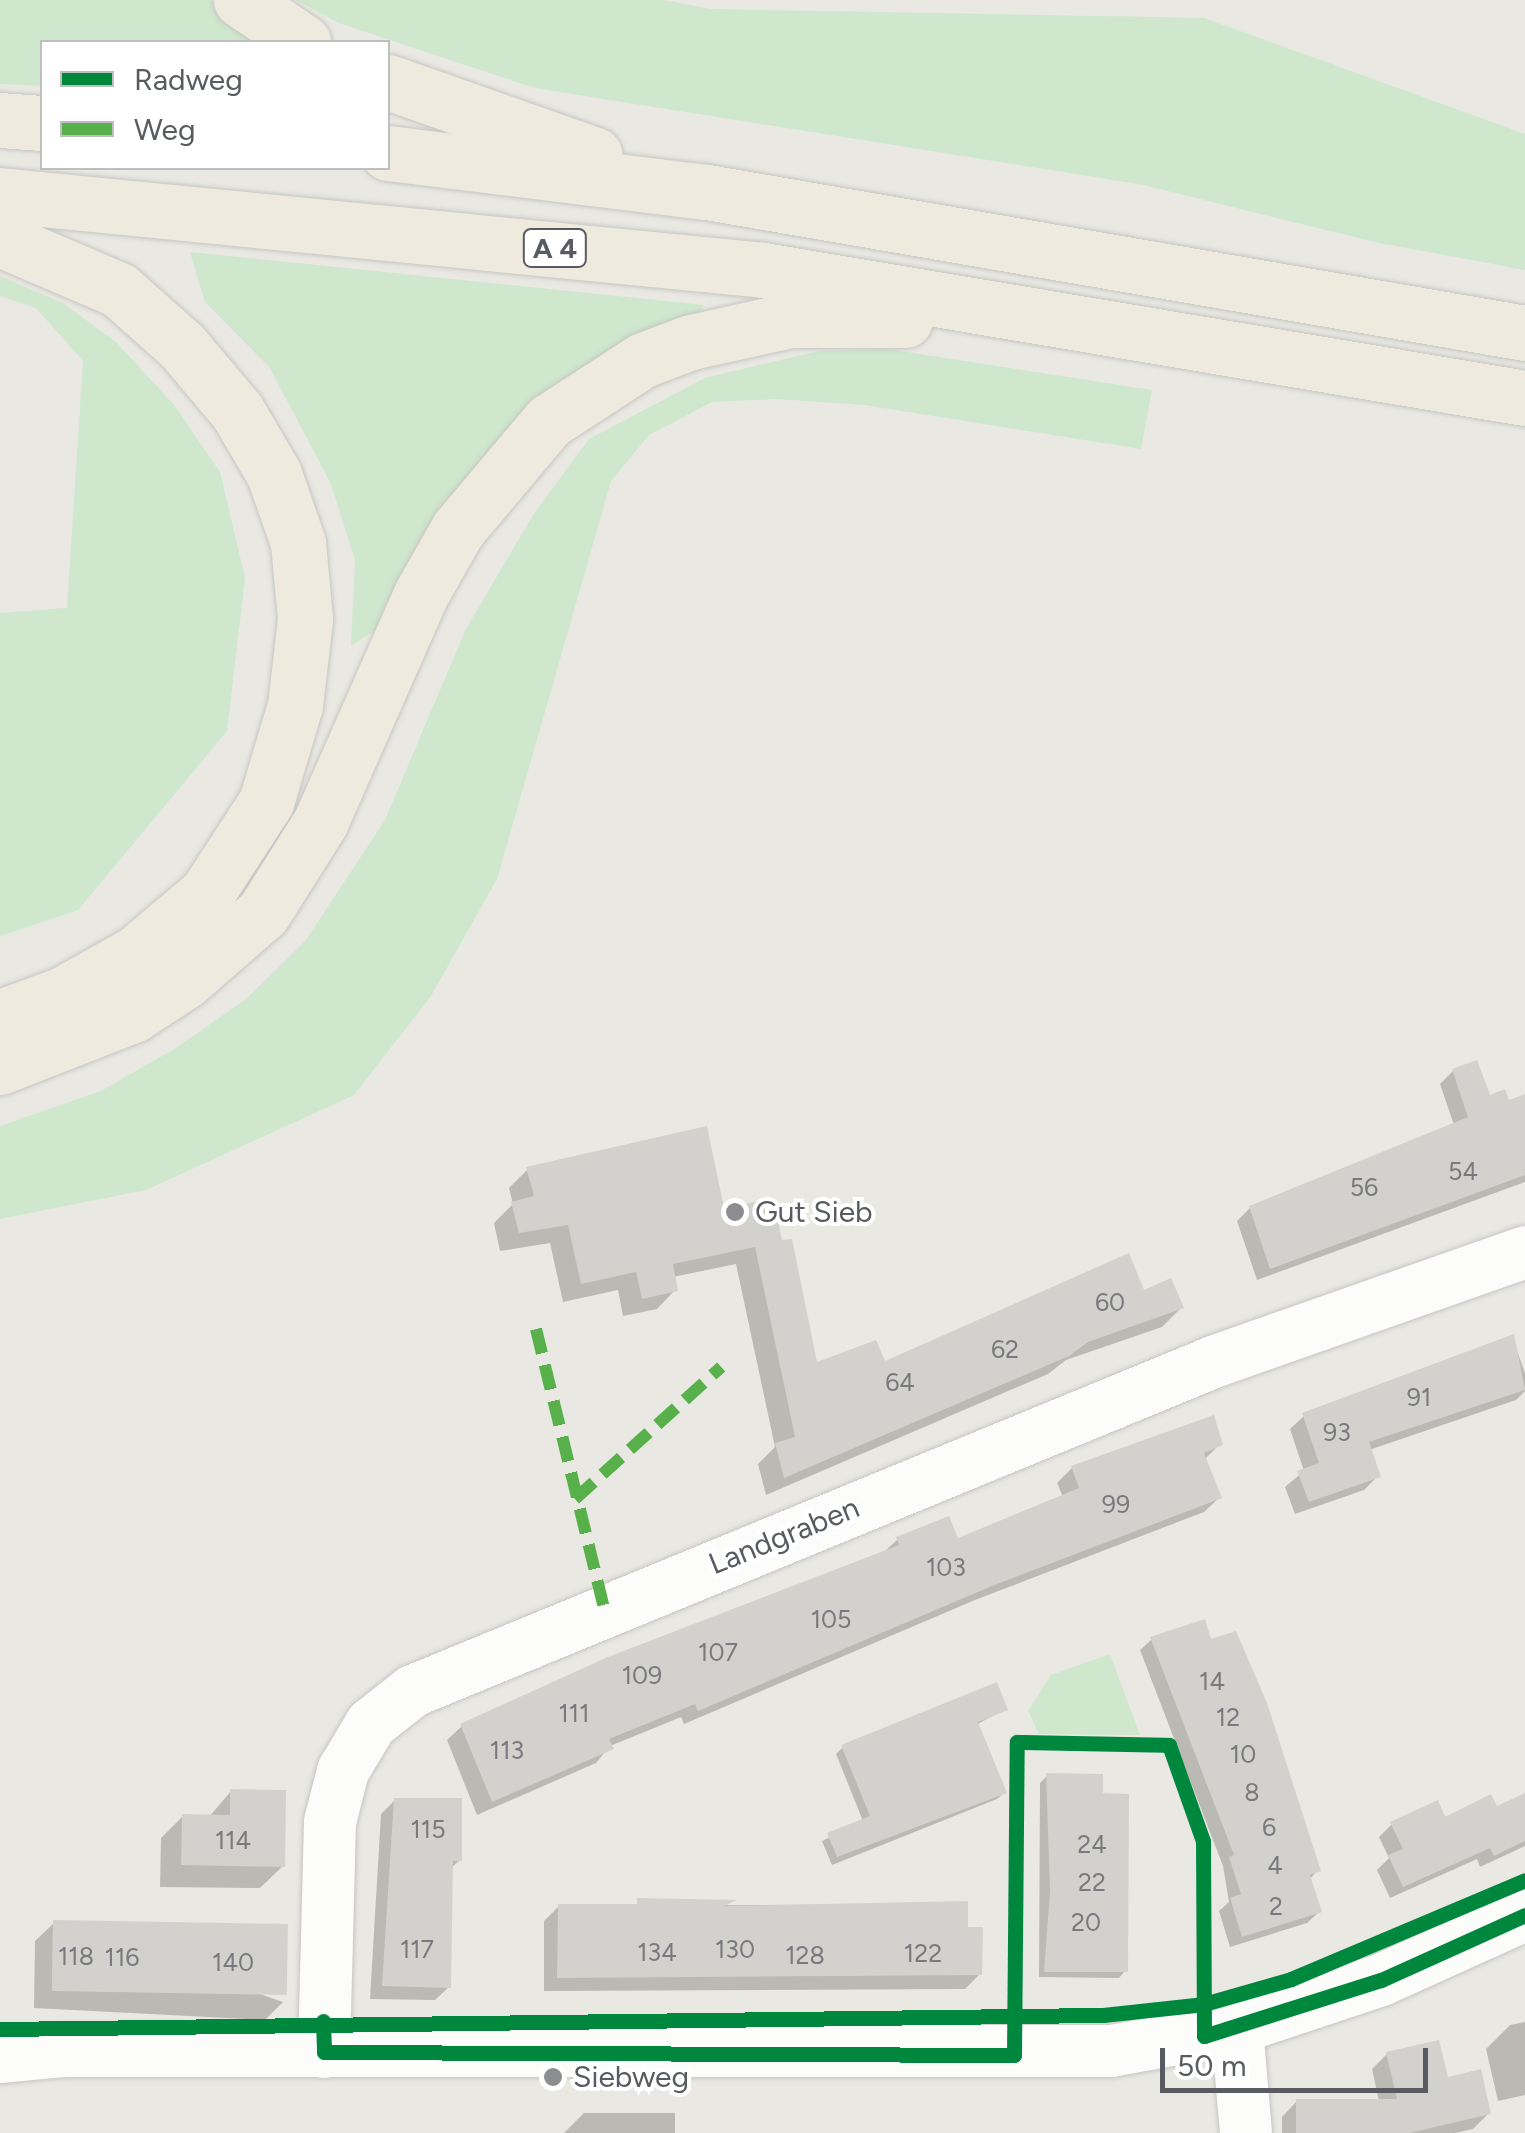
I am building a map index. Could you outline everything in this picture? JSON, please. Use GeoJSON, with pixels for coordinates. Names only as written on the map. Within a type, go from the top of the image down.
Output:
{"type":"FeatureCollection","features":[{"type":"Feature","properties":{"kind":"highway"},"geometry":{"type":"LineString","coordinates":[[240,0],[300,40]]}},
{"type":"Feature","properties":{"kind":"highway"},"geometry":{"type":"LineString","coordinates":[[390,83],[708,192]]}},
{"type":"Feature","properties":{"kind":"highway"},"geometry":{"type":"LineString","coordinates":[[0,120],[40,123]]}},
{"type":"Feature","properties":{"kind":"highway"},"geometry":{"type":"LineString","coordinates":[[390,153],[708,192],[1525,332]]}},
{"type":"Feature","properties":{"kind":"highway","name":"A 4"},"geometry":{"type":"LineString","coordinates":[[0,195],[762,270],[1107,324],[1525,398]]}},
{"type":"Feature","properties":{"kind":"highway"},"geometry":{"type":"LineString","coordinates":[[0,239],[119,290],[182,346],[238,411],[274,474],[298,544],[305,619],[295,706],[266,802],[207,893],[124,960],[0,1018]]}},
{"type":"Feature","properties":{"kind":"highway"},"geometry":{"type":"LineString","coordinates":[[0,1067],[132,1014],[184,981],[262,913],[320,823],[422,594],[458,529],[511,459],[592,389],[691,342],[790,320],[1107,324]]}},
{"type":"Feature","properties":{"kind":"street","name":"Landgraben"},"geometry":{"type":"LineString","coordinates":[[324,2052],[330,1822],[338,1788],[371,1724],[413,1692],[1216,1362],[1525,1252]]}},
{"type":"Feature","properties":{"kind":"street"},"geometry":{"type":"LineString","coordinates":[[0,2057],[62,2051],[1014,2055],[1112,2051],[1238,2028],[1381,1980],[1525,1915]]}},
{"type":"Feature","properties":{"kind":"street"},"geometry":{"type":"LineString","coordinates":[[1238,2028],[1246,2133]]}},
{"type":"Feature","properties":{"kind":"green space"},"geometry":{"type":"Polygon","coordinates":[[[0,0],[210,0],[265,40],[40,40],[40,86],[0,84],[0,0]]]}},
{"type":"Feature","properties":{"kind":"green space"},"geometry":{"type":"Polygon","coordinates":[[[296,0],[663,0],[711,9],[1204,18],[1525,134],[1525,270],[1375,242],[1139,184],[535,88],[339,23],[296,0]]]}},
{"type":"Feature","properties":{"kind":"green space"},"geometry":{"type":"Polygon","coordinates":[[[190,252],[704,305],[696,318],[660,331],[381,626],[351,646],[355,560],[331,484],[270,368],[205,302],[190,252]]]}},
{"type":"Feature","properties":{"kind":"green space"},"geometry":{"type":"Polygon","coordinates":[[[0,276],[63,303],[116,342],[174,405],[220,472],[245,578],[227,731],[78,910],[0,936],[0,613],[67,608],[83,361],[36,308],[0,296],[0,276]]]}},
{"type":"Feature","properties":{"kind":"green space"},"geometry":{"type":"Polygon","coordinates":[[[887,349],[1152,390],[1141,449],[865,405],[775,399],[712,402],[649,435],[611,481],[497,879],[431,996],[354,1095],[146,1190],[0,1219],[0,1126],[101,1091],[176,1048],[246,999],[306,940],[385,820],[466,629],[533,515],[589,439],[705,378],[819,351],[887,349]]]}},
{"type":"Feature","properties":{"kind":"green space"},"geometry":{"type":"Polygon","coordinates":[[[1110,1654],[1140,1735],[1039,1734],[1028,1711],[1051,1675],[1110,1654]]]}},
{"type":"Feature","properties":{"kind":"building"},"geometry":{"type":"Polygon","coordinates":[[[1477,1060],[1490,1095],[1505,1089],[1509,1100],[1525,1094],[1525,1175],[1270,1269],[1249,1206],[1468,1117],[1452,1069],[1477,1060]]]}},
{"type":"Feature","properties":{"kind":"building"},"geometry":{"type":"Polygon","coordinates":[[[707,1126],[724,1208],[773,1198],[782,1240],[792,1239],[817,1362],[876,1340],[885,1361],[1129,1253],[1144,1290],[1171,1278],[1184,1308],[1088,1342],[1069,1356],[784,1478],[775,1443],[795,1437],[755,1247],[673,1264],[678,1291],[642,1299],[636,1272],[581,1284],[568,1225],[519,1233],[511,1202],[534,1196],[526,1167],[707,1126]]]}},
{"type":"Feature","properties":{"kind":"building"},"geometry":{"type":"Polygon","coordinates":[[[1514,1334],[1525,1390],[1369,1442],[1381,1477],[1309,1502],[1297,1471],[1319,1463],[1302,1413],[1514,1334]]]}},
{"type":"Feature","properties":{"kind":"building"},"geometry":{"type":"Polygon","coordinates":[[[1214,1415],[1223,1445],[1204,1453],[1222,1498],[992,1586],[698,1711],[695,1704],[609,1739],[614,1749],[492,1802],[460,1724],[608,1657],[899,1545],[896,1537],[949,1516],[958,1538],[1079,1488],[1071,1466],[1214,1415]]]}},
{"type":"Feature","properties":{"kind":"building"},"geometry":{"type":"Polygon","coordinates":[[[1205,1619],[1211,1639],[1236,1631],[1267,1703],[1321,1871],[1310,1875],[1322,1912],[1242,1937],[1230,1898],[1241,1894],[1229,1857],[1234,1855],[1150,1637],[1205,1619]]]}},
{"type":"Feature","properties":{"kind":"building"},"geometry":{"type":"Polygon","coordinates":[[[997,1682],[1008,1710],[978,1722],[1007,1793],[837,1857],[827,1833],[870,1816],[841,1745],[997,1682]]]}},
{"type":"Feature","properties":{"kind":"building"},"geometry":{"type":"Polygon","coordinates":[[[1046,1773],[1103,1774],[1103,1793],[1129,1794],[1128,1972],[1044,1972],[1050,1891],[1046,1773]]]}},
{"type":"Feature","properties":{"kind":"building"},"geometry":{"type":"Polygon","coordinates":[[[230,1789],[286,1790],[285,1867],[181,1865],[182,1814],[230,1815],[230,1789]]]}},
{"type":"Feature","properties":{"kind":"building"},"geometry":{"type":"Polygon","coordinates":[[[1525,1793],[1525,1841],[1494,1856],[1490,1848],[1403,1887],[1388,1855],[1403,1849],[1390,1822],[1438,1800],[1445,1817],[1491,1794],[1497,1806],[1525,1793]]]}},
{"type":"Feature","properties":{"kind":"building"},"geometry":{"type":"Polygon","coordinates":[[[394,1798],[462,1798],[462,1861],[453,1861],[451,1988],[382,1986],[394,1798]]]}},
{"type":"Feature","properties":{"kind":"building"},"geometry":{"type":"Polygon","coordinates":[[[637,1898],[737,1900],[724,1906],[968,1901],[968,1927],[983,1927],[982,1975],[557,1978],[558,1904],[637,1904],[637,1898]]]}},
{"type":"Feature","properties":{"kind":"building"},"geometry":{"type":"Polygon","coordinates":[[[53,1920],[288,1924],[287,1995],[52,1991],[53,1920]]]}},
{"type":"Feature","properties":{"kind":"building"},"geometry":{"type":"Polygon","coordinates":[[[1439,2040],[1448,2077],[1481,2069],[1491,2114],[1409,2133],[1296,2133],[1296,2099],[1397,2099],[1386,2052],[1439,2040]]]}},
{"type":"Feature","properties":{"kind":"marked path"},"geometry":{"type":"LineString","coordinates":[[536,1329],[604,1609]]}},
{"type":"Feature","properties":{"kind":"marked path"},"geometry":{"type":"LineString","coordinates":[[575,1499],[721,1367]]}},
{"type":"Feature","properties":{"kind":"cycle path"},"geometry":{"type":"LineString","coordinates":[[323,2021],[324,2052],[1014,2055],[1017,1742],[1169,1745],[1203,1841],[1204,2036],[1381,1980],[1525,1915]]}},
{"type":"Feature","properties":{"kind":"cycle path"},"geometry":{"type":"LineString","coordinates":[[0,2029],[1103,2015],[1204,2004],[1291,1979],[1525,1880]]}},
{"type":"Feature","properties":{"kind":"place","name":"Gut Sieb"},"geometry":{"type":"Point","coordinates":[735,1212]}},
{"type":"Feature","properties":{"kind":"place","name":"Siebweg"},"geometry":{"type":"Point","coordinates":[553,2077]}}]}
